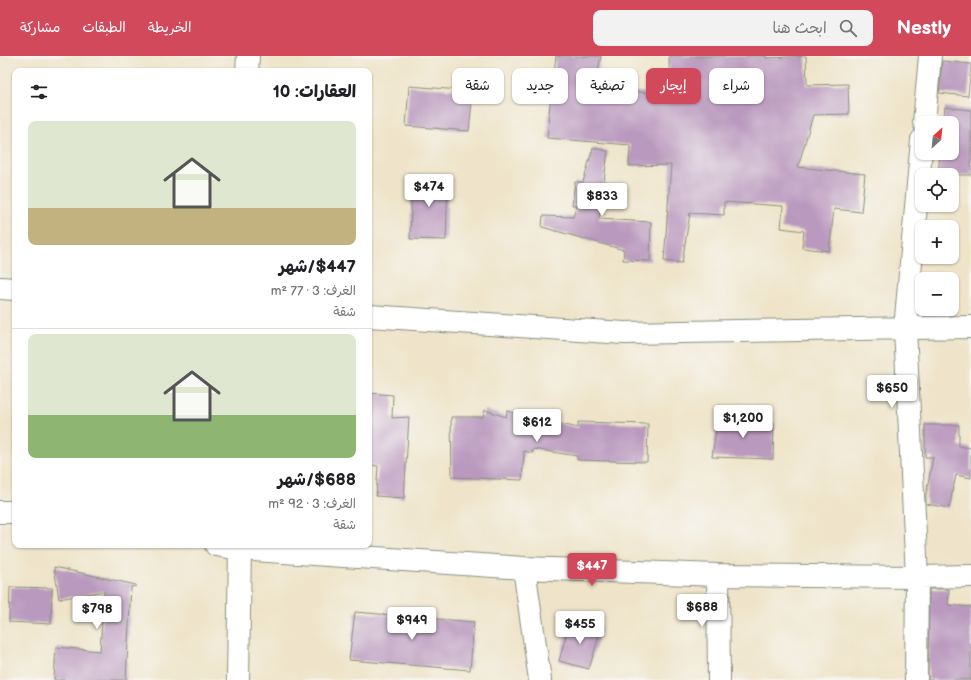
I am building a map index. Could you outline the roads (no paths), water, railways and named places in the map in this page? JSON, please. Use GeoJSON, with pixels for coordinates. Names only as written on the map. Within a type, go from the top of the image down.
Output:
{"type":"FeatureCollection","features":[{"type":"Feature","properties":{"kind":"main road"},"geometry":{"type":"LineString","coordinates":[[247,68],[248,56]]}},
{"type":"Feature","properties":{"kind":"main road"},"geometry":{"type":"LineString","coordinates":[[925,116],[930,56]]}},
{"type":"Feature","properties":{"kind":"main road"},"geometry":{"type":"LineString","coordinates":[[916,680],[917,578],[905,328],[920,160]]}},
{"type":"Feature","properties":{"kind":"main road"},"geometry":{"type":"LineString","coordinates":[[0,288],[12,289]]}},
{"type":"Feature","properties":{"kind":"main road"},"geometry":{"type":"LineString","coordinates":[[372,316],[624,333],[971,327]]}},
{"type":"Feature","properties":{"kind":"main road"},"geometry":{"type":"LineString","coordinates":[[0,512],[12,512]]}},
{"type":"Feature","properties":{"kind":"main road"},"geometry":{"type":"LineString","coordinates":[[238,680],[240,548]]}},
{"type":"Feature","properties":{"kind":"main road"},"geometry":{"type":"LineString","coordinates":[[254,548],[524,568],[718,575],[917,578],[971,576]]}},
{"type":"Feature","properties":{"kind":"main road"},"geometry":{"type":"LineString","coordinates":[[524,568],[540,680]]}},
{"type":"Feature","properties":{"kind":"main road"},"geometry":{"type":"LineString","coordinates":[[718,575],[719,680]]}}]}
